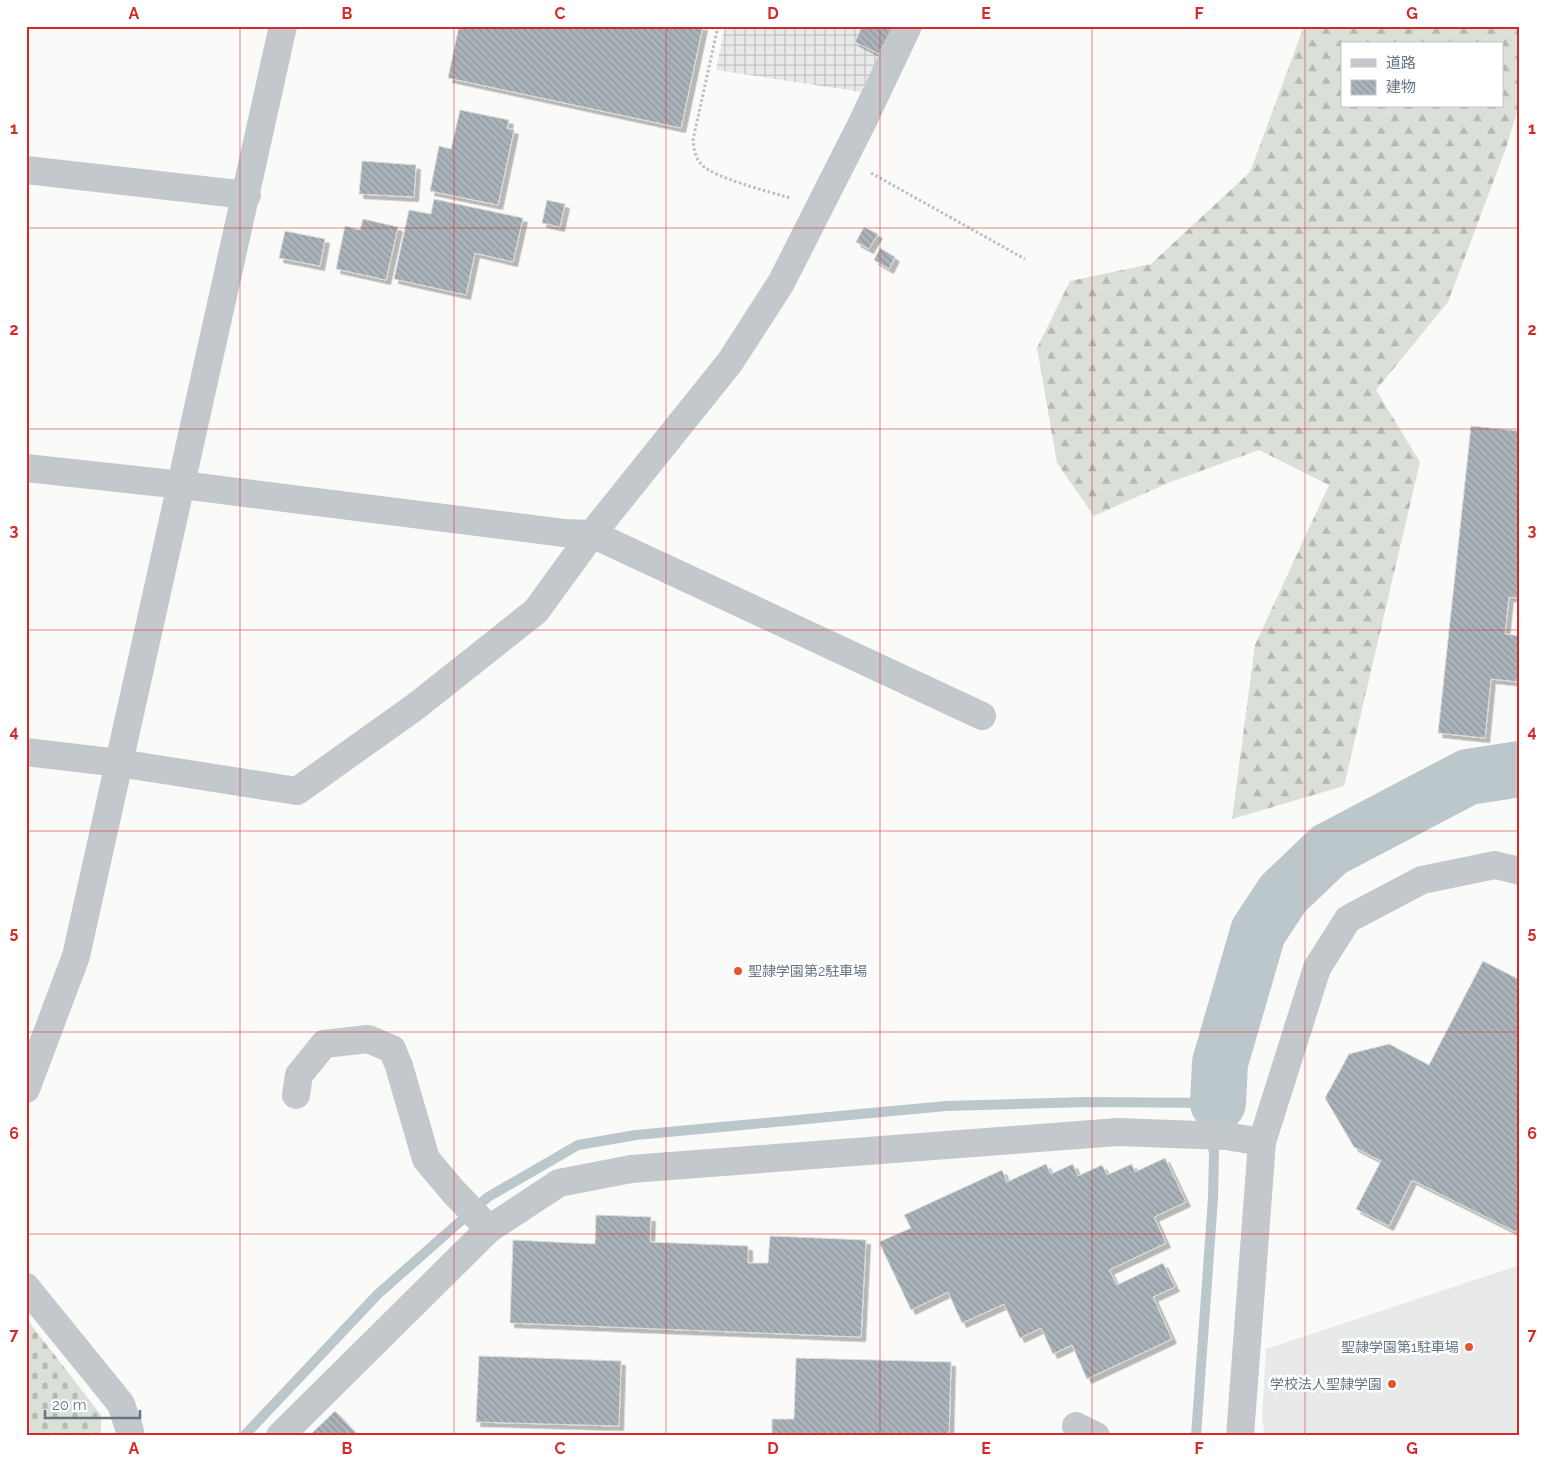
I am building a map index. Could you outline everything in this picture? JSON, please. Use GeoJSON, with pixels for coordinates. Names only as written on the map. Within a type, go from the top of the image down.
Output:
{"type":"FeatureCollection","features":[{"type":"Feature","properties":{"kind":"street"},"geometry":{"type":"LineString","coordinates":[[26,1089],[76,956],[247,195],[283,26]]}},
{"type":"Feature","properties":{"kind":"street"},"geometry":{"type":"LineString","coordinates":[[26,752],[119,763],[297,791],[415,707],[536,611],[592,534],[730,362],[781,283],[844,159],[908,26]]}},
{"type":"Feature","properties":{"kind":"street"},"geometry":{"type":"LineString","coordinates":[[26,170],[247,195]]}},
{"type":"Feature","properties":{"kind":"street"},"geometry":{"type":"LineString","coordinates":[[26,468],[182,485],[564,533],[592,534],[982,716]]}},
{"type":"Feature","properties":{"kind":"street"},"geometry":{"type":"LineString","coordinates":[[1240,1436],[1262,1142],[1317,968],[1348,919],[1422,880],[1495,865],[1520,871]]}},
{"type":"Feature","properties":{"kind":"street"},"geometry":{"type":"LineString","coordinates":[[296,1095],[299,1075],[324,1044],[368,1039],[392,1049],[400,1066],[426,1159],[457,1196],[488,1228]]}},
{"type":"Feature","properties":{"kind":"street"},"geometry":{"type":"LineString","coordinates":[[280,1436],[488,1228],[559,1184],[631,1169],[1118,1132],[1226,1136],[1262,1142]]}},
{"type":"Feature","properties":{"kind":"street"},"geometry":{"type":"LineString","coordinates":[[26,1286],[121,1404],[130,1436]]}},
{"type":"Feature","properties":{"kind":"path"},"geometry":{"type":"LineString","coordinates":[[718,26],[693,140],[695,154],[702,165],[713,173],[804,203],[818,210]]}},
{"type":"Feature","properties":{"kind":"path"},"geometry":{"type":"LineString","coordinates":[[844,159],[1025,259]]}},
{"type":"Feature","properties":{"kind":"shaded area"},"geometry":{"type":"Polygon","coordinates":[[[725,26],[893,26],[861,92],[716,70],[725,26]]]}},
{"type":"Feature","properties":{"kind":"shaded area","name":"学校法人聖隷学園"},"geometry":{"type":"Polygon","coordinates":[[[1520,1265],[1520,1436],[1265,1436],[1262,1419],[1266,1349],[1520,1265]]]}},
{"type":"Feature","properties":{"kind":"green space"},"geometry":{"type":"Polygon","coordinates":[[[1304,26],[1520,26],[1520,102],[1506,148],[1448,302],[1376,390],[1420,462],[1344,786],[1232,819],[1255,645],[1329,485],[1259,450],[1168,483],[1094,516],[1057,463],[1037,348],[1070,281],[1151,264],[1250,172],[1304,26]]]}},
{"type":"Feature","properties":{"kind":"green space"},"geometry":{"type":"Polygon","coordinates":[[[29,1322],[101,1415],[101,1436],[26,1436],[26,1328],[29,1322]]]}},
{"type":"Feature","properties":{"kind":"building"},"geometry":{"type":"Polygon","coordinates":[[[459,26],[703,26],[681,128],[448,78],[459,26]]]}},
{"type":"Feature","properties":{"kind":"building"},"geometry":{"type":"Polygon","coordinates":[[[862,26],[893,26],[879,54],[855,42],[862,26]]]}},
{"type":"Feature","properties":{"kind":"building"},"geometry":{"type":"Polygon","coordinates":[[[460,110],[509,120],[507,128],[514,130],[498,205],[430,191],[439,146],[451,149],[460,110]]]}},
{"type":"Feature","properties":{"kind":"building"},"geometry":{"type":"Polygon","coordinates":[[[362,161],[416,165],[414,197],[359,194],[362,161]]]}},
{"type":"Feature","properties":{"kind":"building"},"geometry":{"type":"Polygon","coordinates":[[[434,199],[523,218],[513,262],[475,253],[466,295],[394,279],[409,210],[431,214],[434,199]]]}},
{"type":"Feature","properties":{"kind":"building"},"geometry":{"type":"Polygon","coordinates":[[[547,200],[565,204],[560,227],[542,223],[547,200]]]}},
{"type":"Feature","properties":{"kind":"building"},"geometry":{"type":"Polygon","coordinates":[[[363,219],[398,227],[386,280],[336,269],[345,226],[360,230],[363,219]]]}},
{"type":"Feature","properties":{"kind":"building"},"geometry":{"type":"Polygon","coordinates":[[[864,227],[878,234],[869,249],[856,242],[864,227]]]}},
{"type":"Feature","properties":{"kind":"building"},"geometry":{"type":"Polygon","coordinates":[[[285,231],[325,239],[320,266],[279,258],[285,231]]]}},
{"type":"Feature","properties":{"kind":"building"},"geometry":{"type":"Polygon","coordinates":[[[880,248],[895,257],[889,269],[874,260],[880,248]]]}},
{"type":"Feature","properties":{"kind":"building"},"geometry":{"type":"Polygon","coordinates":[[[1471,426],[1520,431],[1520,598],[1509,597],[1505,634],[1520,636],[1520,682],[1491,679],[1485,738],[1438,733],[1471,426]]]}},
{"type":"Feature","properties":{"kind":"building"},"geometry":{"type":"Polygon","coordinates":[[[1483,961],[1520,980],[1520,1224],[1516,1232],[1412,1180],[1389,1226],[1356,1209],[1381,1161],[1354,1147],[1325,1098],[1349,1054],[1389,1044],[1429,1065],[1483,961]]]}},
{"type":"Feature","properties":{"kind":"building"},"geometry":{"type":"Polygon","coordinates":[[[1165,1158],[1186,1202],[1154,1217],[1166,1243],[1109,1270],[1117,1285],[1163,1263],[1175,1287],[1153,1297],[1172,1339],[1087,1379],[1072,1345],[1053,1354],[1041,1328],[1020,1338],[1004,1304],[962,1323],[948,1292],[911,1310],[879,1242],[911,1228],[904,1215],[1002,1170],[1007,1182],[1046,1164],[1051,1174],[1073,1164],[1078,1176],[1102,1165],[1107,1175],[1132,1164],[1135,1172],[1165,1158]]]}},
{"type":"Feature","properties":{"kind":"building"},"geometry":{"type":"Polygon","coordinates":[[[596,1215],[651,1217],[650,1242],[748,1246],[748,1263],[768,1263],[770,1236],[866,1240],[861,1337],[510,1323],[513,1240],[595,1244],[596,1215]]]}},
{"type":"Feature","properties":{"kind":"building"},"geometry":{"type":"Polygon","coordinates":[[[479,1356],[621,1361],[619,1426],[476,1422],[479,1356]]]}},
{"type":"Feature","properties":{"kind":"building"},"geometry":{"type":"Polygon","coordinates":[[[796,1358],[951,1362],[949,1436],[772,1436],[772,1419],[794,1419],[796,1358]]]}},
{"type":"Feature","properties":{"kind":"building"},"geometry":{"type":"Polygon","coordinates":[[[335,1411],[359,1436],[309,1436],[335,1411]]]}},
{"type":"Feature","properties":{"kind":"waterway"},"geometry":{"type":"LineString","coordinates":[[1218,1103],[1220,1063],[1258,932],[1283,894],[1329,850],[1468,777],[1520,769]]}},
{"type":"Feature","properties":{"kind":"waterway"},"geometry":{"type":"LineString","coordinates":[[244,1436],[378,1294],[488,1197],[578,1145],[636,1135],[946,1106],[1087,1102],[1218,1103],[1211,1140],[1214,1152],[1213,1198],[1196,1436]]}},
{"type":"Feature","properties":{"kind":"place","name":"聖隷学園第2駐車場"},"geometry":{"type":"Point","coordinates":[738,971]}},
{"type":"Feature","properties":{"kind":"place","name":"聖隷学園第1駐車場"},"geometry":{"type":"Point","coordinates":[1469,1347]}},
{"type":"Feature","properties":{"kind":"place","name":"学校法人聖隷学園"},"geometry":{"type":"Point","coordinates":[1392,1384]}}]}
